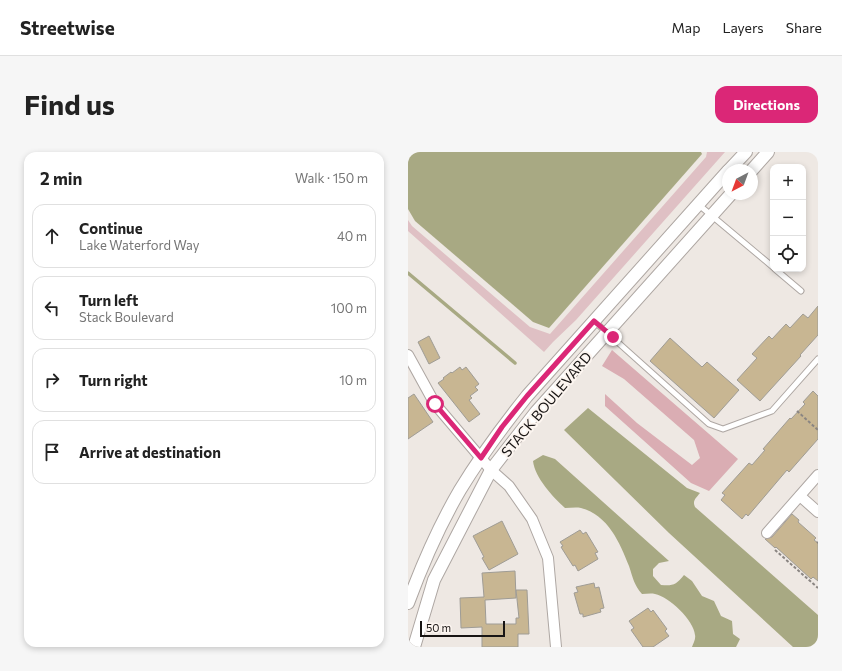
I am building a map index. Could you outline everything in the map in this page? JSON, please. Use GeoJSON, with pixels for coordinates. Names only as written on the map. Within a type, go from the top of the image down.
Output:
{"type":"FeatureCollection","features":[{"type":"Feature","properties":{"kind":"street","name":"STACK BOULEVARD"},"geometry":{"type":"LineString","coordinates":[[735,164],[746,152]]}},
{"type":"Feature","properties":{"kind":"street"},"geometry":{"type":"LineString","coordinates":[[757,164],[768,152]]}},
{"type":"Feature","properties":{"kind":"street","name":"STACK BOULEVARD"},"geometry":{"type":"LineString","coordinates":[[408,603],[438,532],[460,491],[502,427],[527,396],[722,178]]}},
{"type":"Feature","properties":{"kind":"street","name":"STACK BOULEVARD"},"geometry":{"type":"LineString","coordinates":[[414,647],[434,580],[491,470],[536,412],[725,200]]}},
{"type":"Feature","properties":{"kind":"street"},"geometry":{"type":"LineString","coordinates":[[408,355],[435,404],[491,470],[509,486],[532,519],[548,558],[556,647]]}},
{"type":"Feature","properties":{"kind":"street"},"geometry":{"type":"LineString","coordinates":[[767,534],[818,475]]}},
{"type":"Feature","properties":{"kind":"street"},"geometry":{"type":"LineString","coordinates":[[800,496],[818,512]]}},
{"type":"Feature","properties":{"kind":"lane"},"geometry":{"type":"LineString","coordinates":[[698,204],[770,264]]}},
{"type":"Feature","properties":{"kind":"lane"},"geometry":{"type":"LineString","coordinates":[[779,272],[801,291]]}},
{"type":"Feature","properties":{"kind":"lane"},"geometry":{"type":"LineString","coordinates":[[594,321],[710,424],[723,429],[772,411],[818,359]]}},
{"type":"Feature","properties":{"kind":"path"},"geometry":{"type":"LineString","coordinates":[[797,411],[818,430]]}},
{"type":"Feature","properties":{"kind":"path"},"geometry":{"type":"LineString","coordinates":[[775,550],[818,588]]}},
{"type":"Feature","properties":{"kind":"shaded area"},"geometry":{"type":"Polygon","coordinates":[[[408,152],[701,152],[702,154],[549,328],[533,322],[415,221],[408,209],[408,152]]]}},
{"type":"Feature","properties":{"kind":"shaded area"},"geometry":{"type":"Polygon","coordinates":[[[707,152],[725,152],[576,320],[544,352],[408,231],[408,220],[412,226],[530,327],[550,334],[706,157],[707,152]]]}},
{"type":"Feature","properties":{"kind":"shaded area"},"geometry":{"type":"Polygon","coordinates":[[[612,350],[738,459],[709,491],[691,483],[605,406],[605,394],[637,423],[692,465],[700,458],[694,440],[624,379],[602,366],[612,350]]]}},
{"type":"Feature","properties":{"kind":"shaded area"},"geometry":{"type":"Polygon","coordinates":[[[588,408],[687,488],[700,493],[694,501],[695,507],[818,615],[818,647],[793,647],[669,533],[564,430],[588,408]]]}},
{"type":"Feature","properties":{"kind":"shaded area"},"geometry":{"type":"Polygon","coordinates":[[[543,455],[555,459],[669,561],[659,563],[653,569],[653,576],[661,585],[674,584],[684,575],[692,581],[702,596],[714,601],[721,616],[732,621],[733,634],[740,639],[736,647],[692,647],[695,640],[694,629],[686,616],[674,604],[661,596],[655,594],[642,594],[639,591],[617,539],[606,523],[599,517],[581,508],[565,508],[545,487],[537,474],[533,461],[543,455]]]}},
{"type":"Feature","properties":{"kind":"building"},"geometry":{"type":"Polygon","coordinates":[[[818,306],[818,335],[760,401],[737,380],[757,358],[752,354],[769,336],[772,339],[786,324],[790,328],[803,314],[808,318],[818,306]]]}},
{"type":"Feature","properties":{"kind":"building"},"geometry":{"type":"Polygon","coordinates":[[[429,336],[440,358],[429,364],[418,342],[429,336]]]}},
{"type":"Feature","properties":{"kind":"building"},"geometry":{"type":"Polygon","coordinates":[[[670,338],[702,367],[707,362],[739,390],[714,418],[650,361],[670,338]]]}},
{"type":"Feature","properties":{"kind":"building"},"geometry":{"type":"Polygon","coordinates":[[[460,367],[462,370],[466,367],[479,384],[475,387],[478,390],[470,396],[472,398],[469,400],[480,414],[469,422],[438,383],[451,372],[452,373],[460,367]]]}},
{"type":"Feature","properties":{"kind":"building"},"geometry":{"type":"Polygon","coordinates":[[[813,391],[818,396],[818,439],[789,472],[787,470],[748,516],[746,514],[742,519],[721,500],[725,495],[722,493],[749,463],[752,465],[765,450],[763,449],[790,418],[791,419],[805,404],[803,402],[813,391]]]}},
{"type":"Feature","properties":{"kind":"building"},"geometry":{"type":"Polygon","coordinates":[[[414,394],[433,422],[408,439],[408,398],[414,394]]]}},
{"type":"Feature","properties":{"kind":"building"},"geometry":{"type":"Polygon","coordinates":[[[792,514],[799,520],[798,522],[816,538],[814,540],[818,543],[818,581],[813,577],[811,579],[765,539],[772,537],[792,514]]]}},
{"type":"Feature","properties":{"kind":"building"},"geometry":{"type":"Polygon","coordinates":[[[502,521],[518,554],[489,570],[482,558],[484,557],[473,536],[502,521]]]}},
{"type":"Feature","properties":{"kind":"building"},"geometry":{"type":"Polygon","coordinates":[[[580,530],[583,534],[586,532],[598,552],[595,553],[598,559],[578,571],[561,547],[563,546],[560,542],[580,530]]]}},
{"type":"Feature","properties":{"kind":"building"},"geometry":{"type":"Polygon","coordinates":[[[515,571],[516,598],[485,600],[486,624],[516,624],[516,618],[519,618],[516,590],[527,590],[529,634],[518,634],[518,647],[482,647],[482,627],[461,628],[460,598],[484,597],[482,573],[515,571]]]}},
{"type":"Feature","properties":{"kind":"building"},"geometry":{"type":"Polygon","coordinates":[[[594,583],[595,588],[599,587],[604,608],[600,609],[601,612],[583,617],[583,614],[580,614],[574,593],[578,592],[576,587],[594,583]]]}},
{"type":"Feature","properties":{"kind":"building"},"geometry":{"type":"Polygon","coordinates":[[[648,608],[651,612],[653,610],[667,629],[665,631],[669,636],[653,647],[643,647],[631,630],[634,628],[629,621],[648,608]]]}},
{"type":"Feature","properties":{"kind":"waterway"},"geometry":{"type":"LineString","coordinates":[[408,273],[515,363]]}},
{"type":"Feature","properties":{"kind":"route"},"geometry":{"type":"LineString","coordinates":[[435,404],[481,458],[502,427],[527,396],[594,321],[613,337]]}}]}
